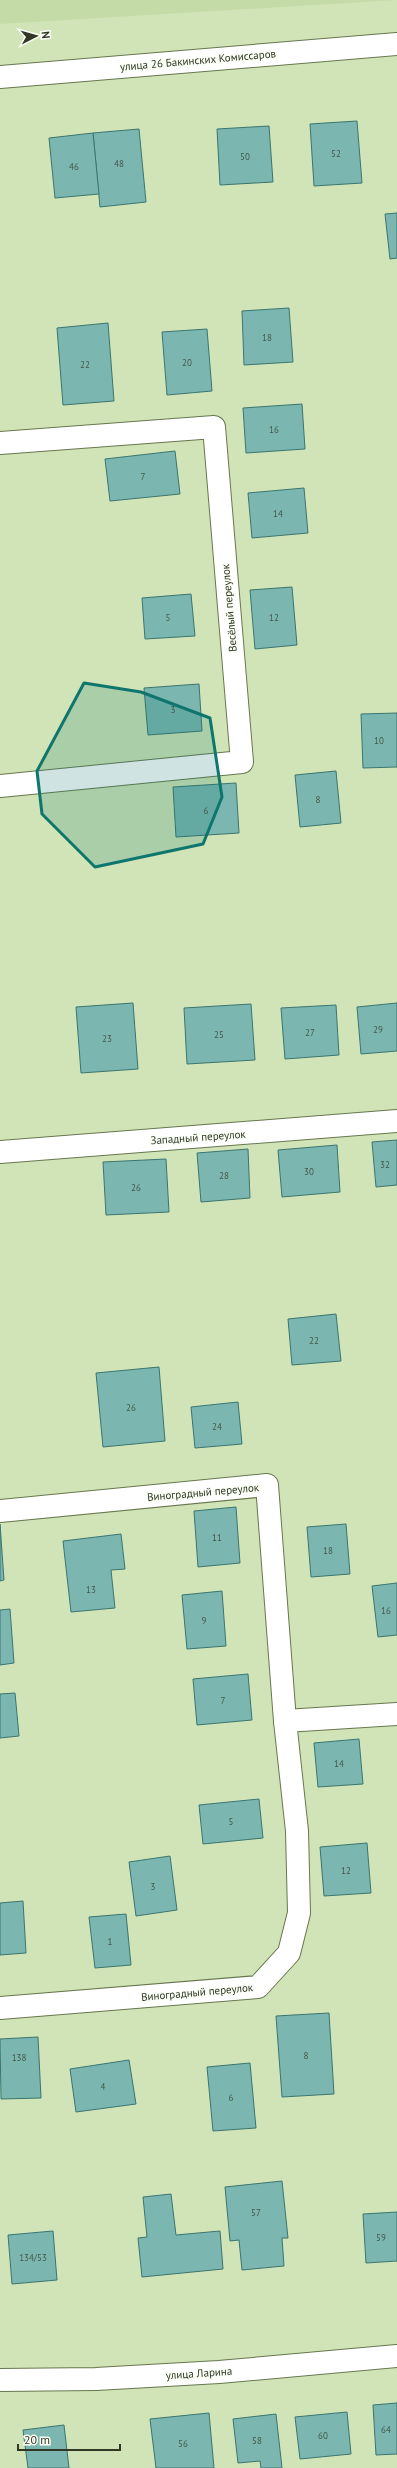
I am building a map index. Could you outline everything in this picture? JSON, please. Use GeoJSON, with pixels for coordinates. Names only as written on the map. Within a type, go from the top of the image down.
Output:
{"type":"FeatureCollection","features":[{"type":"Feature","properties":{"kind":"street","name":"улица 26 Бакинских Комиссаров"},"geometry":{"type":"LineString","coordinates":[[0,76],[397,44]]}},
{"type":"Feature","properties":{"kind":"street","name":"Весёлый переулок"},"geometry":{"type":"LineString","coordinates":[[0,443],[214,426],[242,762],[0,786]]}},
{"type":"Feature","properties":{"kind":"street","name":"Западный переулок"},"geometry":{"type":"LineString","coordinates":[[0,1152],[397,1121]]}},
{"type":"Feature","properties":{"kind":"street","name":"Виноградный переулок"},"geometry":{"type":"LineString","coordinates":[[0,1511],[267,1486],[285,1721],[297,1832],[299,1912],[289,1953],[258,1987],[0,2008]]}},
{"type":"Feature","properties":{"kind":"street"},"geometry":{"type":"LineString","coordinates":[[285,1721],[397,1714]]}},
{"type":"Feature","properties":{"kind":"street","name":"улица Ларина"},"geometry":{"type":"LineString","coordinates":[[0,2380],[96,2379],[211,2372],[397,2356]]}},
{"type":"Feature","properties":{"kind":"highlighted area"},"geometry":{"type":"Polygon","coordinates":[[[84,683],[141,692],[210,718],[222,797],[203,844],[95,867],[42,814],[37,771],[84,683]]]}},
{"type":"Feature","properties":{"kind":"shaded area"},"geometry":{"type":"Polygon","coordinates":[[[0,0],[397,0],[0,24],[0,0]]]}},
{"type":"Feature","properties":{"kind":"building"},"geometry":{"type":"Polygon","coordinates":[[[357,121],[362,183],[314,186],[310,124],[357,121]]]}},
{"type":"Feature","properties":{"kind":"building"},"geometry":{"type":"Polygon","coordinates":[[[269,126],[273,182],[220,185],[217,129],[269,126]]]}},
{"type":"Feature","properties":{"kind":"building"},"geometry":{"type":"Polygon","coordinates":[[[139,129],[146,202],[100,207],[93,133],[139,129]]]}},
{"type":"Feature","properties":{"kind":"building"},"geometry":{"type":"Polygon","coordinates":[[[93,133],[99,194],[55,198],[49,138],[93,133]]]}},
{"type":"Feature","properties":{"kind":"building"},"geometry":{"type":"Polygon","coordinates":[[[397,213],[397,258],[390,259],[385,214],[397,213]]]}},
{"type":"Feature","properties":{"kind":"building"},"geometry":{"type":"Polygon","coordinates":[[[289,308],[293,362],[244,365],[242,311],[289,308]]]}},
{"type":"Feature","properties":{"kind":"building"},"geometry":{"type":"Polygon","coordinates":[[[108,323],[114,401],[63,405],[57,328],[108,323]]]}},
{"type":"Feature","properties":{"kind":"building"},"geometry":{"type":"Polygon","coordinates":[[[207,329],[212,391],[167,395],[162,332],[207,329]]]}},
{"type":"Feature","properties":{"kind":"building"},"geometry":{"type":"Polygon","coordinates":[[[302,404],[305,449],[246,453],[243,408],[302,404]]]}},
{"type":"Feature","properties":{"kind":"building"},"geometry":{"type":"Polygon","coordinates":[[[175,451],[180,494],[110,501],[105,459],[175,451]]]}},
{"type":"Feature","properties":{"kind":"building"},"geometry":{"type":"Polygon","coordinates":[[[304,488],[308,533],[252,538],[248,493],[304,488]]]}},
{"type":"Feature","properties":{"kind":"building"},"geometry":{"type":"Polygon","coordinates":[[[292,587],[297,645],[255,649],[250,590],[292,587]]]}},
{"type":"Feature","properties":{"kind":"building"},"geometry":{"type":"Polygon","coordinates":[[[191,594],[195,636],[145,639],[142,598],[191,594]]]}},
{"type":"Feature","properties":{"kind":"building"},"geometry":{"type":"Polygon","coordinates":[[[199,684],[202,731],[148,735],[144,688],[199,684]]]}},
{"type":"Feature","properties":{"kind":"building"},"geometry":{"type":"Polygon","coordinates":[[[397,713],[397,767],[363,768],[361,714],[397,713]]]}},
{"type":"Feature","properties":{"kind":"building"},"geometry":{"type":"Polygon","coordinates":[[[336,771],[341,823],[300,827],[295,775],[336,771]]]}},
{"type":"Feature","properties":{"kind":"building"},"geometry":{"type":"Polygon","coordinates":[[[236,783],[239,833],[176,837],[173,787],[236,783]]]}},
{"type":"Feature","properties":{"kind":"building"},"geometry":{"type":"Polygon","coordinates":[[[133,1003],[138,1069],[81,1073],[76,1007],[133,1003]]]}},
{"type":"Feature","properties":{"kind":"building"},"geometry":{"type":"Polygon","coordinates":[[[397,1003],[397,1051],[361,1054],[357,1007],[397,1003]]]}},
{"type":"Feature","properties":{"kind":"building"},"geometry":{"type":"Polygon","coordinates":[[[251,1004],[255,1060],[187,1064],[184,1008],[251,1004]]]}},
{"type":"Feature","properties":{"kind":"building"},"geometry":{"type":"Polygon","coordinates":[[[336,1005],[339,1055],[285,1059],[281,1008],[336,1005]]]}},
{"type":"Feature","properties":{"kind":"building"},"geometry":{"type":"Polygon","coordinates":[[[397,1140],[397,1185],[376,1187],[372,1142],[397,1140]]]}},
{"type":"Feature","properties":{"kind":"building"},"geometry":{"type":"Polygon","coordinates":[[[337,1145],[340,1192],[282,1197],[278,1150],[337,1145]]]}},
{"type":"Feature","properties":{"kind":"building"},"geometry":{"type":"Polygon","coordinates":[[[248,1149],[250,1198],[201,1202],[197,1153],[248,1149]]]}},
{"type":"Feature","properties":{"kind":"building"},"geometry":{"type":"Polygon","coordinates":[[[166,1159],[169,1212],[106,1215],[103,1162],[166,1159]]]}},
{"type":"Feature","properties":{"kind":"building"},"geometry":{"type":"Polygon","coordinates":[[[336,1314],[341,1361],[292,1365],[288,1319],[336,1314]]]}},
{"type":"Feature","properties":{"kind":"building"},"geometry":{"type":"Polygon","coordinates":[[[159,1367],[165,1441],[103,1447],[96,1373],[159,1367]]]}},
{"type":"Feature","properties":{"kind":"building"},"geometry":{"type":"Polygon","coordinates":[[[238,1402],[242,1444],[195,1448],[191,1407],[238,1402]]]}},
{"type":"Feature","properties":{"kind":"building"},"geometry":{"type":"Polygon","coordinates":[[[236,1507],[240,1563],[198,1567],[194,1511],[236,1507]]]}},
{"type":"Feature","properties":{"kind":"building"},"geometry":{"type":"Polygon","coordinates":[[[0,1524],[4,1580],[0,1581],[0,1524]]]}},
{"type":"Feature","properties":{"kind":"building"},"geometry":{"type":"Polygon","coordinates":[[[346,1524],[350,1574],[311,1577],[307,1527],[346,1524]]]}},
{"type":"Feature","properties":{"kind":"building"},"geometry":{"type":"Polygon","coordinates":[[[121,1534],[125,1569],[111,1570],[115,1608],[71,1612],[63,1541],[121,1534]]]}},
{"type":"Feature","properties":{"kind":"building"},"geometry":{"type":"Polygon","coordinates":[[[397,1583],[397,1635],[378,1637],[372,1586],[397,1583]]]}},
{"type":"Feature","properties":{"kind":"building"},"geometry":{"type":"Polygon","coordinates":[[[222,1591],[226,1646],[187,1649],[182,1595],[222,1591]]]}},
{"type":"Feature","properties":{"kind":"building"},"geometry":{"type":"Polygon","coordinates":[[[10,1609],[14,1663],[0,1665],[0,1610],[10,1609]]]}},
{"type":"Feature","properties":{"kind":"building"},"geometry":{"type":"Polygon","coordinates":[[[248,1674],[252,1720],[197,1725],[193,1679],[248,1674]]]}},
{"type":"Feature","properties":{"kind":"building"},"geometry":{"type":"Polygon","coordinates":[[[15,1693],[19,1736],[0,1738],[0,1694],[15,1693]]]}},
{"type":"Feature","properties":{"kind":"building"},"geometry":{"type":"Polygon","coordinates":[[[359,1739],[363,1784],[318,1787],[314,1743],[359,1739]]]}},
{"type":"Feature","properties":{"kind":"building"},"geometry":{"type":"Polygon","coordinates":[[[259,1799],[263,1838],[203,1844],[199,1805],[259,1799]]]}},
{"type":"Feature","properties":{"kind":"building"},"geometry":{"type":"Polygon","coordinates":[[[367,1843],[371,1893],[324,1896],[320,1847],[367,1843]]]}},
{"type":"Feature","properties":{"kind":"building"},"geometry":{"type":"Polygon","coordinates":[[[170,1856],[177,1910],[136,1916],[129,1862],[170,1856]]]}},
{"type":"Feature","properties":{"kind":"building"},"geometry":{"type":"Polygon","coordinates":[[[23,1901],[26,1953],[0,1955],[0,1903],[23,1901]]]}},
{"type":"Feature","properties":{"kind":"building"},"geometry":{"type":"Polygon","coordinates":[[[126,1914],[131,1965],[95,1968],[89,1917],[126,1914]]]}},
{"type":"Feature","properties":{"kind":"building"},"geometry":{"type":"Polygon","coordinates":[[[329,2013],[334,2094],[282,2097],[276,2016],[329,2013]]]}},
{"type":"Feature","properties":{"kind":"building"},"geometry":{"type":"Polygon","coordinates":[[[38,2037],[41,2098],[1,2099],[0,2039],[38,2037]]]}},
{"type":"Feature","properties":{"kind":"building"},"geometry":{"type":"Polygon","coordinates":[[[129,2060],[136,2104],[76,2112],[70,2069],[129,2060]]]}},
{"type":"Feature","properties":{"kind":"building"},"geometry":{"type":"Polygon","coordinates":[[[250,2063],[256,2128],[213,2131],[207,2067],[250,2063]]]}},
{"type":"Feature","properties":{"kind":"building"},"geometry":{"type":"Polygon","coordinates":[[[282,2181],[288,2238],[282,2238],[284,2266],[242,2270],[239,2240],[230,2241],[225,2187],[282,2181]]]}},
{"type":"Feature","properties":{"kind":"building"},"geometry":{"type":"Polygon","coordinates":[[[171,2194],[176,2235],[220,2231],[223,2269],[142,2277],[138,2238],[147,2237],[143,2197],[171,2194]]]}},
{"type":"Feature","properties":{"kind":"building"},"geometry":{"type":"Polygon","coordinates":[[[397,2212],[397,2261],[366,2263],[363,2214],[397,2212]]]}},
{"type":"Feature","properties":{"kind":"building"},"geometry":{"type":"Polygon","coordinates":[[[53,2231],[57,2280],[12,2284],[8,2235],[53,2231]]]}},
{"type":"Feature","properties":{"kind":"building"},"geometry":{"type":"Polygon","coordinates":[[[397,2403],[397,2454],[376,2455],[373,2405],[397,2403]]]}},
{"type":"Feature","properties":{"kind":"building"},"geometry":{"type":"Polygon","coordinates":[[[347,2412],[351,2454],[300,2459],[295,2417],[347,2412]]]}},
{"type":"Feature","properties":{"kind":"building"},"geometry":{"type":"Polygon","coordinates":[[[209,2413],[214,2468],[156,2468],[150,2419],[209,2413]]]}},
{"type":"Feature","properties":{"kind":"building"},"geometry":{"type":"Polygon","coordinates":[[[276,2414],[282,2468],[261,2468],[260,2461],[238,2463],[233,2419],[276,2414]]]}},
{"type":"Feature","properties":{"kind":"building"},"geometry":{"type":"Polygon","coordinates":[[[64,2425],[69,2468],[28,2468],[23,2430],[64,2425]]]}}]}
